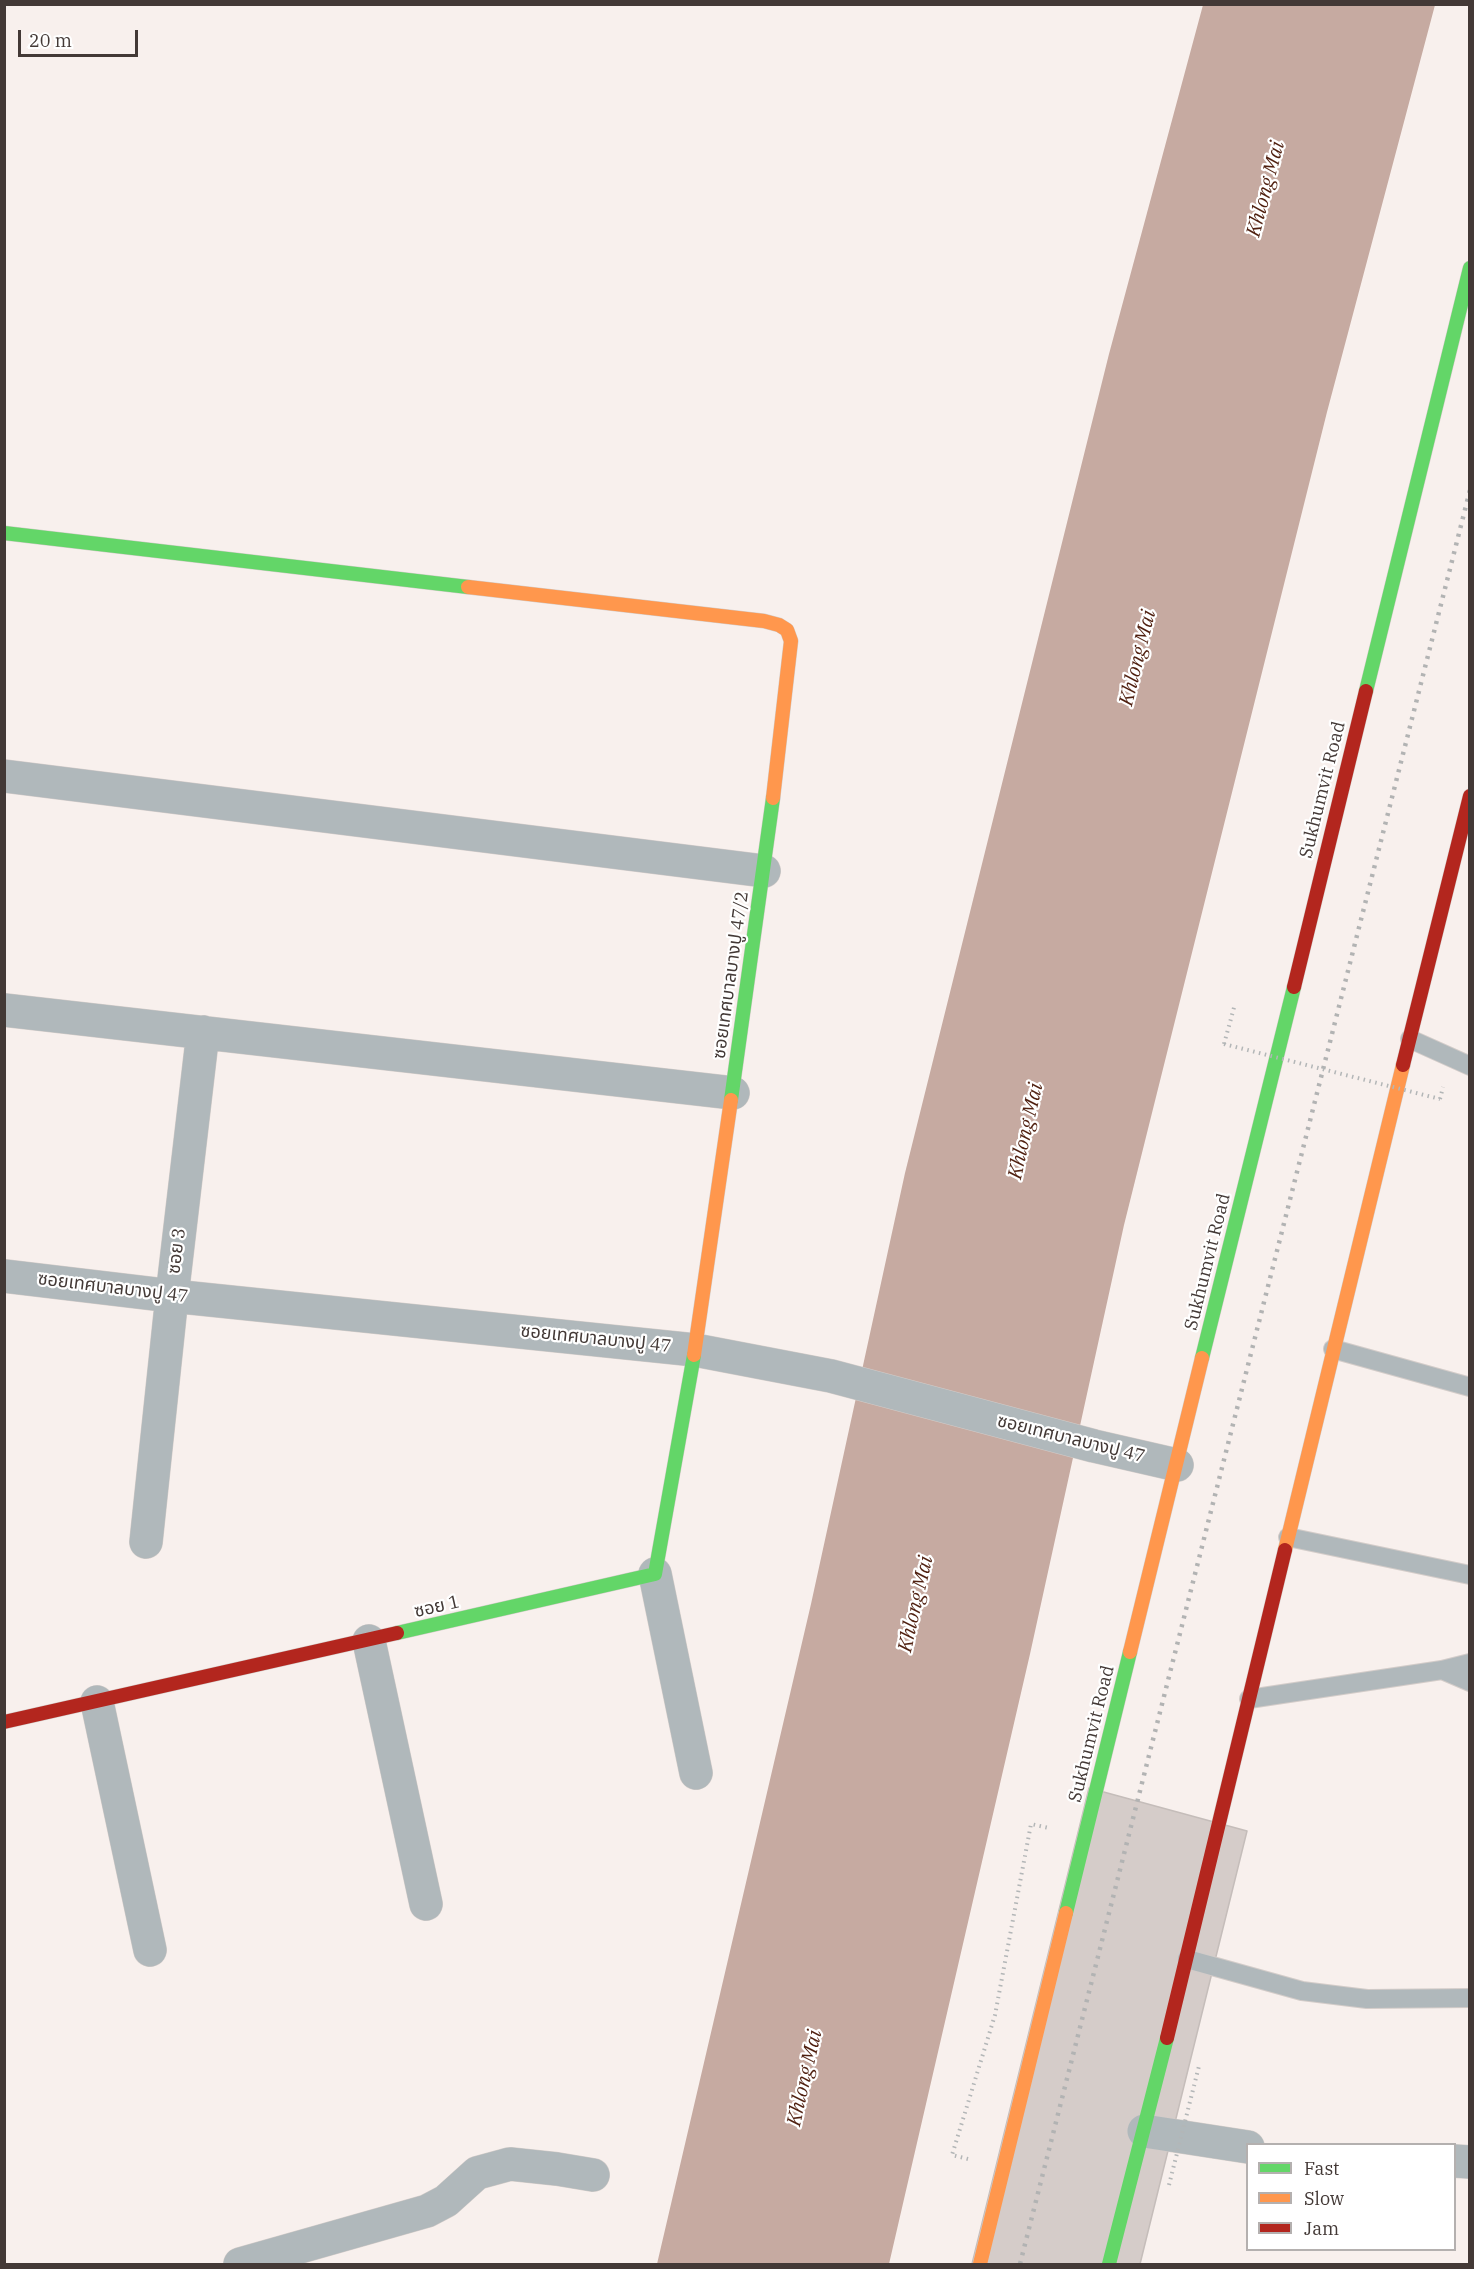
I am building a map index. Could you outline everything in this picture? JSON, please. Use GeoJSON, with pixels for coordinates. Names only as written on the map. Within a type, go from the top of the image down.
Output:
{"type":"FeatureCollection","features":[{"type":"Feature","properties":{"kind":"main road","name":"Sukhumvit Road"},"geometry":{"type":"LineString","coordinates":[[980,2265],[1470,268]]}},
{"type":"Feature","properties":{"kind":"main road","name":"ซอยเทศบาลบางปู 47/2"},"geometry":{"type":"LineString","coordinates":[[4,533],[764,621],[787,630],[792,641],[764,871],[695,1350]]}},
{"type":"Feature","properties":{"kind":"main road"},"geometry":{"type":"LineString","coordinates":[[1109,2265],[1144,2131],[1333,1348],[1470,796]]}},
{"type":"Feature","properties":{"kind":"main road"},"geometry":{"type":"LineString","coordinates":[[655,1574],[695,1350]]}},
{"type":"Feature","properties":{"kind":"main road","name":"ซอย 1"},"geometry":{"type":"LineString","coordinates":[[4,1722],[369,1641],[655,1574]]}},
{"type":"Feature","properties":{"kind":"street"},"geometry":{"type":"LineString","coordinates":[[4,776],[764,871]]}},
{"type":"Feature","properties":{"kind":"street"},"geometry":{"type":"LineString","coordinates":[[4,1010],[732,1093]]}},
{"type":"Feature","properties":{"kind":"street","name":"ซอย 3"},"geometry":{"type":"LineString","coordinates":[[146,1542],[203,1032]]}},
{"type":"Feature","properties":{"kind":"street","name":"ซอยเทศบาลบางปู 47"},"geometry":{"type":"LineString","coordinates":[[4,1276],[172,1296],[695,1350],[831,1376],[1094,1446],[1177,1465]]}},
{"type":"Feature","properties":{"kind":"street"},"geometry":{"type":"LineString","coordinates":[[655,1574],[696,1773]]}},
{"type":"Feature","properties":{"kind":"street"},"geometry":{"type":"LineString","coordinates":[[369,1641],[426,1904]]}},
{"type":"Feature","properties":{"kind":"street"},"geometry":{"type":"LineString","coordinates":[[98,1702],[150,1950]]}},
{"type":"Feature","properties":{"kind":"street"},"geometry":{"type":"LineString","coordinates":[[1144,2131],[1246,2147]]}},
{"type":"Feature","properties":{"kind":"street"},"geometry":{"type":"LineString","coordinates":[[240,2265],[427,2211],[446,2201],[477,2173],[510,2164],[593,2175]]}},
{"type":"Feature","properties":{"kind":"lane"},"geometry":{"type":"LineString","coordinates":[[1410,1039],[1470,1066]]}},
{"type":"Feature","properties":{"kind":"lane"},"geometry":{"type":"LineString","coordinates":[[1333,1348],[1470,1387]]}},
{"type":"Feature","properties":{"kind":"lane"},"geometry":{"type":"LineString","coordinates":[[1288,1537],[1470,1575]]}},
{"type":"Feature","properties":{"kind":"lane"},"geometry":{"type":"LineString","coordinates":[[1249,1699],[1442,1670],[1470,1663]]}},
{"type":"Feature","properties":{"kind":"lane"},"geometry":{"type":"LineString","coordinates":[[1442,1670],[1470,1682]]}},
{"type":"Feature","properties":{"kind":"lane"},"geometry":{"type":"LineString","coordinates":[[1186,1959],[1302,1991],[1367,1999],[1470,1998]]}},
{"type":"Feature","properties":{"kind":"path"},"geometry":{"type":"LineString","coordinates":[[1235,1004],[1224,1044],[1440,1099]]}},
{"type":"Feature","properties":{"kind":"path"},"geometry":{"type":"LineString","coordinates":[[967,2105],[995,2015],[1021,1870]]}},
{"type":"Feature","properties":{"kind":"path"},"geometry":{"type":"LineString","coordinates":[[1169,2185],[1199,2066]]}},
{"type":"Feature","properties":{"kind":"water","name":"Khlong Mai"},"geometry":{"type":"Polygon","coordinates":[[[1203,5],[1435,5],[1327,412],[1124,1225],[1030,1654],[889,2264],[657,2264],[811,1604],[905,1173],[1109,354],[1203,5]]]}},
{"type":"Feature","properties":{"kind":"building"},"geometry":{"type":"Polygon","coordinates":[[[1089,1788],[1247,1831],[1140,2264],[972,2264],[1089,1788]]]}},
{"type":"Feature","properties":{"kind":"railway"},"geometry":{"type":"LineString","coordinates":[[1020,2264],[1470,490]]}},
{"type":"Feature","properties":{"kind":"traffic: fast"},"geometry":{"type":"LineString","coordinates":[[1366,691],[1470,268]]}},
{"type":"Feature","properties":{"kind":"traffic: fast"},"geometry":{"type":"LineString","coordinates":[[4,533],[468,587]]}},
{"type":"Feature","properties":{"kind":"traffic: fast"},"geometry":{"type":"LineString","coordinates":[[731,1100],[773,798]]}},
{"type":"Feature","properties":{"kind":"traffic: fast"},"geometry":{"type":"LineString","coordinates":[[1202,1358],[1294,987]]}},
{"type":"Feature","properties":{"kind":"traffic: fast"},"geometry":{"type":"LineString","coordinates":[[397,1633],[655,1574],[694,1355]]}},
{"type":"Feature","properties":{"kind":"traffic: fast"},"geometry":{"type":"LineString","coordinates":[[1066,1913],[1130,1652]]}},
{"type":"Feature","properties":{"kind":"traffic: fast"},"geometry":{"type":"LineString","coordinates":[[1109,2264],[1167,2038]]}},
{"type":"Feature","properties":{"kind":"traffic: slow"},"geometry":{"type":"LineString","coordinates":[[468,587],[764,621],[787,630],[791,641],[773,798]]}},
{"type":"Feature","properties":{"kind":"traffic: slow"},"geometry":{"type":"LineString","coordinates":[[1285,1550],[1403,1065]]}},
{"type":"Feature","properties":{"kind":"traffic: slow"},"geometry":{"type":"LineString","coordinates":[[694,1355],[731,1100]]}},
{"type":"Feature","properties":{"kind":"traffic: slow"},"geometry":{"type":"LineString","coordinates":[[1130,1652],[1202,1358]]}},
{"type":"Feature","properties":{"kind":"traffic: slow"},"geometry":{"type":"LineString","coordinates":[[980,2264],[1066,1913]]}},
{"type":"Feature","properties":{"kind":"traffic: jam"},"geometry":{"type":"LineString","coordinates":[[1294,987],[1366,691]]}},
{"type":"Feature","properties":{"kind":"traffic: jam"},"geometry":{"type":"LineString","coordinates":[[1403,1065],[1470,796]]}},
{"type":"Feature","properties":{"kind":"traffic: jam"},"geometry":{"type":"LineString","coordinates":[[1167,2038],[1285,1550]]}},
{"type":"Feature","properties":{"kind":"traffic: jam"},"geometry":{"type":"LineString","coordinates":[[4,1722],[397,1633]]}}]}
